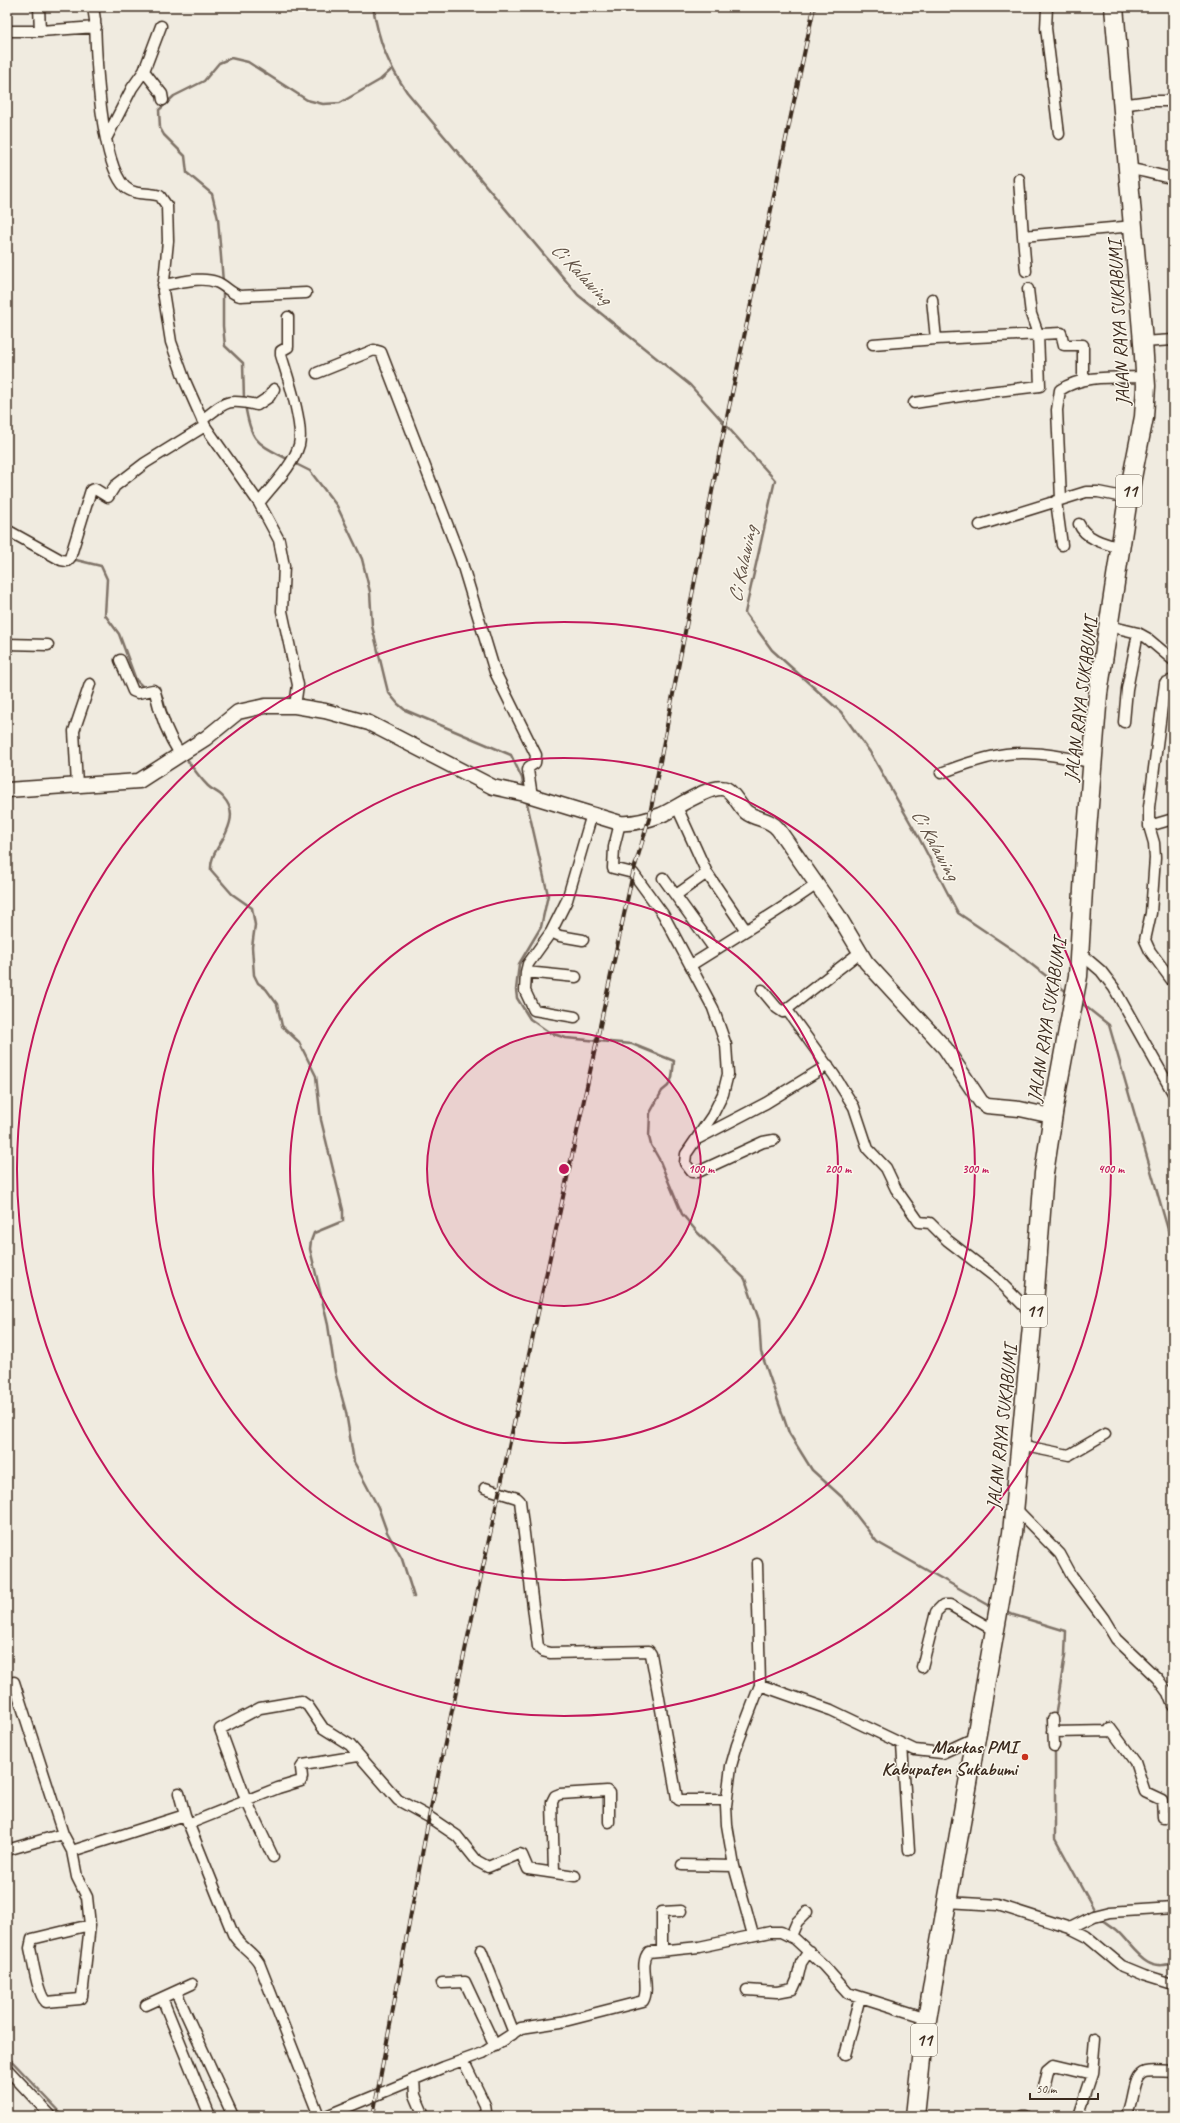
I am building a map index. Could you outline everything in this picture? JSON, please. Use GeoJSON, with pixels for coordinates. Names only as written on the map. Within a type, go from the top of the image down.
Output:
{"type":"FeatureCollection","features":[{"type":"Feature","properties":{"kind":"highway","name":"JALAN RAYA SUKABUMI"},"geometry":{"type":"LineString","coordinates":[[927,2018],[1000,1605],[1015,1508],[1033,1316],[1044,1173],[1052,1116],[1078,976],[1083,884],[1100,676],[1128,498],[1144,417],[1145,377],[1143,342],[1134,226],[1121,105],[1114,7]]}},
{"type":"Feature","properties":{"kind":"highway","name":"11"},"geometry":{"type":"LineString","coordinates":[[915,2116],[927,2018]]}},
{"type":"Feature","properties":{"kind":"street"},"geometry":{"type":"LineString","coordinates":[[39,7],[40,31]]}},
{"type":"Feature","properties":{"kind":"street"},"geometry":{"type":"LineString","coordinates":[[93,7],[96,27],[98,85],[107,137],[116,170],[125,186],[136,192],[160,196],[166,202],[168,241],[163,285],[173,349],[204,423],[259,503],[279,540],[282,556],[282,611],[298,685],[295,706]]}},
{"type":"Feature","properties":{"kind":"street"},"geometry":{"type":"LineString","coordinates":[[1047,7],[1046,28],[1059,134]]}},
{"type":"Feature","properties":{"kind":"street"},"geometry":{"type":"LineString","coordinates":[[107,137],[132,88],[144,72],[161,26]]}},
{"type":"Feature","properties":{"kind":"street"},"geometry":{"type":"LineString","coordinates":[[7,31],[40,31],[96,27]]}},
{"type":"Feature","properties":{"kind":"street"},"geometry":{"type":"LineString","coordinates":[[144,72],[162,94],[163,100]]}},
{"type":"Feature","properties":{"kind":"street"},"geometry":{"type":"LineString","coordinates":[[1121,105],[1150,101],[1173,101]]}},
{"type":"Feature","properties":{"kind":"street"},"geometry":{"type":"LineString","coordinates":[[1128,169],[1141,170],[1158,176],[1173,178]]}},
{"type":"Feature","properties":{"kind":"street"},"geometry":{"type":"LineString","coordinates":[[1019,179],[1026,270]]}},
{"type":"Feature","properties":{"kind":"street"},"geometry":{"type":"LineString","coordinates":[[1023,236],[1134,226]]}},
{"type":"Feature","properties":{"kind":"street"},"geometry":{"type":"LineString","coordinates":[[163,285],[208,280],[220,284],[235,295],[240,296],[306,293]]}},
{"type":"Feature","properties":{"kind":"street"},"geometry":{"type":"LineString","coordinates":[[914,403],[1040,386],[1038,334],[1031,314],[1028,289]]}},
{"type":"Feature","properties":{"kind":"street"},"geometry":{"type":"LineString","coordinates":[[932,299],[936,339]]}},
{"type":"Feature","properties":{"kind":"street"},"geometry":{"type":"LineString","coordinates":[[259,503],[284,471],[299,443],[298,420],[291,386],[281,355],[282,351],[288,347],[288,317]]}},
{"type":"Feature","properties":{"kind":"street"},"geometry":{"type":"LineString","coordinates":[[873,344],[936,339],[1061,333],[1064,345],[1083,345],[1083,380]]}},
{"type":"Feature","properties":{"kind":"street"},"geometry":{"type":"LineString","coordinates":[[1143,342],[1173,340]]}},
{"type":"Feature","properties":{"kind":"street"},"geometry":{"type":"LineString","coordinates":[[317,373],[374,350],[381,352],[461,560],[495,672],[536,755],[535,763],[528,770],[532,796]]}},
{"type":"Feature","properties":{"kind":"street"},"geometry":{"type":"LineString","coordinates":[[1062,545],[1058,454],[1058,397],[1060,390],[1069,384],[1083,380],[1145,377]]}},
{"type":"Feature","properties":{"kind":"street"},"geometry":{"type":"LineString","coordinates":[[7,530],[61,560],[67,561],[70,558],[92,490],[95,489],[108,497],[115,486],[145,463],[204,423],[226,402],[237,400],[257,405],[269,397],[274,389]]}},
{"type":"Feature","properties":{"kind":"street"},"geometry":{"type":"LineString","coordinates":[[980,524],[1059,500],[1092,492],[1128,498]]}},
{"type":"Feature","properties":{"kind":"street"},"geometry":{"type":"LineString","coordinates":[[1079,524],[1086,534],[1093,538],[1121,548]]}},
{"type":"Feature","properties":{"kind":"street"},"geometry":{"type":"LineString","coordinates":[[1109,626],[1138,633],[1154,643],[1173,660]]}},
{"type":"Feature","properties":{"kind":"street"},"geometry":{"type":"LineString","coordinates":[[1124,722],[1127,689],[1138,633]]}},
{"type":"Feature","properties":{"kind":"street"},"geometry":{"type":"LineString","coordinates":[[7,644],[48,645]]}},
{"type":"Feature","properties":{"kind":"street"},"geometry":{"type":"LineString","coordinates":[[120,660],[133,691],[138,693],[149,690],[155,692],[161,718],[169,738],[182,753]]}},
{"type":"Feature","properties":{"kind":"street"},"geometry":{"type":"LineString","coordinates":[[1173,680],[1165,683],[1163,690],[1149,807],[1149,826],[1154,843],[1155,858],[1151,913],[1145,940],[1150,951],[1173,982]]}},
{"type":"Feature","properties":{"kind":"street"},"geometry":{"type":"LineString","coordinates":[[77,785],[74,731],[90,684]]}},
{"type":"Feature","properties":{"kind":"street"},"geometry":{"type":"LineString","coordinates":[[7,790],[139,781],[211,735],[238,712],[265,706],[295,706],[369,723],[484,784],[508,792],[532,796],[620,823],[629,823],[649,819],[710,790],[721,788],[726,790],[747,812],[774,824],[838,915],[859,953],[880,979],[945,1048],[981,1102],[992,1107],[1020,1109],[1052,1116]]}},
{"type":"Feature","properties":{"kind":"street"},"geometry":{"type":"LineString","coordinates":[[941,773],[963,765],[1006,754],[1047,755],[1092,762]]}},
{"type":"Feature","properties":{"kind":"street"},"geometry":{"type":"LineString","coordinates":[[677,807],[707,873],[745,929]]}},
{"type":"Feature","properties":{"kind":"street"},"geometry":{"type":"LineString","coordinates":[[575,1017],[534,1010],[530,1005],[525,991],[526,972],[528,964],[551,932],[571,890],[592,814]]}},
{"type":"Feature","properties":{"kind":"street"},"geometry":{"type":"LineString","coordinates":[[1149,826],[1173,819]]}},
{"type":"Feature","properties":{"kind":"street"},"geometry":{"type":"LineString","coordinates":[[620,823],[614,847],[613,868],[633,873],[664,914],[718,1019],[726,1045],[728,1063],[723,1094],[718,1106],[698,1138],[690,1147],[684,1158],[685,1163],[694,1173],[720,1163],[763,1142],[774,1140]]}},
{"type":"Feature","properties":{"kind":"street"},"geometry":{"type":"LineString","coordinates":[[676,895],[707,873]]}},
{"type":"Feature","properties":{"kind":"street"},"geometry":{"type":"LineString","coordinates":[[663,878],[715,950]]}},
{"type":"Feature","properties":{"kind":"street"},"geometry":{"type":"LineString","coordinates":[[691,966],[745,929],[784,908],[817,884]]}},
{"type":"Feature","properties":{"kind":"street"},"geometry":{"type":"LineString","coordinates":[[551,932],[560,936],[583,940]]}},
{"type":"Feature","properties":{"kind":"street"},"geometry":{"type":"LineString","coordinates":[[762,990],[780,1010],[787,1010],[859,953]]}},
{"type":"Feature","properties":{"kind":"street"},"geometry":{"type":"LineString","coordinates":[[1080,953],[1101,971],[1114,988],[1173,1092]]}},
{"type":"Feature","properties":{"kind":"street"},"geometry":{"type":"LineString","coordinates":[[526,972],[576,977]]}},
{"type":"Feature","properties":{"kind":"street"},"geometry":{"type":"LineString","coordinates":[[787,1010],[828,1065],[854,1107],[868,1149],[886,1168],[896,1189],[919,1222],[930,1223],[947,1240],[995,1277],[1033,1316]]}},
{"type":"Feature","properties":{"kind":"street"},"geometry":{"type":"LineString","coordinates":[[698,1138],[766,1103],[828,1065]]}},
{"type":"Feature","properties":{"kind":"street"},"geometry":{"type":"LineString","coordinates":[[1020,1445],[1069,1454],[1105,1434]]}},
{"type":"Feature","properties":{"kind":"street"},"geometry":{"type":"LineString","coordinates":[[485,1488],[517,1498],[520,1502],[537,1636],[540,1649],[550,1653],[649,1651],[651,1654],[677,1798],[679,1800],[726,1800]]}},
{"type":"Feature","properties":{"kind":"street"},"geometry":{"type":"LineString","coordinates":[[1015,1508],[1060,1554],[1072,1576],[1104,1619],[1116,1639],[1157,1678],[1168,1693],[1173,1706]]}},
{"type":"Feature","properties":{"kind":"street"},"geometry":{"type":"LineString","coordinates":[[753,1935],[734,1866],[727,1826],[726,1800],[728,1776],[737,1744],[760,1685],[757,1564]]}},
{"type":"Feature","properties":{"kind":"street"},"geometry":{"type":"LineString","coordinates":[[922,1667],[936,1612],[943,1604],[950,1605],[996,1628]]}},
{"type":"Feature","properties":{"kind":"street"},"geometry":{"type":"LineString","coordinates":[[14,1682],[63,1834],[72,1851],[78,1877],[87,1897],[90,1925],[81,1998],[44,2001],[30,1948],[30,1942],[32,1939],[90,1925]]}},
{"type":"Feature","properties":{"kind":"street"},"geometry":{"type":"LineString","coordinates":[[760,1685],[859,1722],[902,1745],[915,1750],[939,1754],[945,1753],[968,1742],[976,1741]]}},
{"type":"Feature","properties":{"kind":"street"},"geometry":{"type":"LineString","coordinates":[[273,1857],[246,1800],[220,1729],[260,1708],[269,1705],[279,1706],[296,1701],[305,1702],[323,1728],[350,1745],[358,1756],[374,1771],[376,1777],[398,1800],[429,1817],[457,1836],[470,1854],[484,1866],[488,1867],[519,1854],[522,1855],[528,1869],[575,1876]]}},
{"type":"Feature","properties":{"kind":"street"},"geometry":{"type":"LineString","coordinates":[[1053,1719],[1054,1746]]}},
{"type":"Feature","properties":{"kind":"street"},"geometry":{"type":"LineString","coordinates":[[1053,1732],[1111,1729],[1135,1762],[1145,1792],[1162,1800],[1163,1817],[1173,1817]]}},
{"type":"Feature","properties":{"kind":"street"},"geometry":{"type":"LineString","coordinates":[[902,1745],[909,1850]]}},
{"type":"Feature","properties":{"kind":"street"},"geometry":{"type":"LineString","coordinates":[[72,1851],[186,1819],[301,1781],[301,1768],[304,1765],[358,1756]]}},
{"type":"Feature","properties":{"kind":"street"},"geometry":{"type":"LineString","coordinates":[[554,1872],[552,1802],[555,1796],[560,1794],[607,1791],[609,1793],[609,1822]]}},
{"type":"Feature","properties":{"kind":"street"},"geometry":{"type":"LineString","coordinates":[[179,1793],[186,1819],[233,1934],[239,1943],[252,1953],[259,1963],[319,2116]]}},
{"type":"Feature","properties":{"kind":"street"},"geometry":{"type":"LineString","coordinates":[[7,1850],[63,1834]]}},
{"type":"Feature","properties":{"kind":"street"},"geometry":{"type":"LineString","coordinates":[[682,1865],[734,1866]]}},
{"type":"Feature","properties":{"kind":"street"},"geometry":{"type":"LineString","coordinates":[[947,1902],[998,1905],[1070,1928],[1086,1936],[1122,1966],[1144,1976],[1173,1984]]}},
{"type":"Feature","properties":{"kind":"street"},"geometry":{"type":"LineString","coordinates":[[1070,1928],[1094,1916],[1110,1912],[1173,1908]]}},
{"type":"Feature","properties":{"kind":"street"},"geometry":{"type":"LineString","coordinates":[[662,1950],[662,1912],[681,1910]]}},
{"type":"Feature","properties":{"kind":"street"},"geometry":{"type":"LineString","coordinates":[[791,1936],[797,1922],[806,1912]]}},
{"type":"Feature","properties":{"kind":"street"},"geometry":{"type":"LineString","coordinates":[[326,2116],[496,2046],[525,2027],[567,2020],[643,2001],[646,1994],[646,1956],[652,1951],[691,1948],[777,1931],[791,1936],[809,1951],[845,1990],[860,1997],[927,2018]]}},
{"type":"Feature","properties":{"kind":"street"},"geometry":{"type":"LineString","coordinates":[[481,1950],[514,2033]]}},
{"type":"Feature","properties":{"kind":"street"},"geometry":{"type":"LineString","coordinates":[[747,1990],[777,1992],[792,1989],[797,1980],[802,1963],[809,1951]]}},
{"type":"Feature","properties":{"kind":"street"},"geometry":{"type":"LineString","coordinates":[[442,1983],[464,1982],[496,2046]]}},
{"type":"Feature","properties":{"kind":"street"},"geometry":{"type":"LineString","coordinates":[[146,2005],[192,1984]]}},
{"type":"Feature","properties":{"kind":"street"},"geometry":{"type":"LineString","coordinates":[[176,1992],[233,2116]]}},
{"type":"Feature","properties":{"kind":"street"},"geometry":{"type":"LineString","coordinates":[[845,2055],[860,1997]]}},
{"type":"Feature","properties":{"kind":"street"},"geometry":{"type":"LineString","coordinates":[[162,1998],[210,2116]]}},
{"type":"Feature","properties":{"kind":"street"},"geometry":{"type":"LineString","coordinates":[[1078,2116],[1092,2074],[1096,2038]]}},
{"type":"Feature","properties":{"kind":"street"},"geometry":{"type":"LineString","coordinates":[[463,2060],[485,2105],[486,2112],[482,2116]]}},
{"type":"Feature","properties":{"kind":"street"},"geometry":{"type":"LineString","coordinates":[[1044,2087],[1048,2070],[1054,2065],[1092,2074]]}},
{"type":"Feature","properties":{"kind":"street"},"geometry":{"type":"LineString","coordinates":[[7,2069],[51,2116]]}},
{"type":"Feature","properties":{"kind":"street"},"geometry":{"type":"LineString","coordinates":[[1126,2116],[1132,2105],[1135,2083],[1139,2076],[1146,2072],[1173,2072]]}},
{"type":"Feature","properties":{"kind":"street"},"geometry":{"type":"LineString","coordinates":[[414,2080],[415,2094],[424,2116]]}},
{"type":"Feature","properties":{"kind":"waterway","name":"Ci Kalawing"},"geometry":{"type":"LineString","coordinates":[[373,7],[381,42],[389,62],[407,92],[578,295],[690,385],[775,480],[745,613],[772,650],[841,712],[870,752],[919,838],[958,913],[1013,950],[1068,993]]}},
{"type":"Feature","properties":{"kind":"waterway"},"geometry":{"type":"LineString","coordinates":[[223,282],[218,219],[212,194],[187,173],[185,156],[164,135],[160,128],[159,110],[174,96],[204,81],[219,63],[231,58],[248,62],[307,100],[323,104],[340,103],[380,80],[391,70]]}},
{"type":"Feature","properties":{"kind":"waterway"},"geometry":{"type":"LineString","coordinates":[[223,289],[223,326],[225,346],[243,363],[244,400]]}},
{"type":"Feature","properties":{"kind":"waterway"},"geometry":{"type":"LineString","coordinates":[[245,404],[250,427],[257,440],[269,450],[289,460]]}},
{"type":"Feature","properties":{"kind":"waterway"},"geometry":{"type":"LineString","coordinates":[[294,463],[310,471],[337,506],[362,559],[370,592],[372,626],[388,692],[405,710],[511,755],[522,778],[524,789]]}},
{"type":"Feature","properties":{"kind":"waterway"},"geometry":{"type":"LineString","coordinates":[[72,559],[101,566],[107,579],[105,615],[119,634],[136,680],[145,689]]}},
{"type":"Feature","properties":{"kind":"waterway"},"geometry":{"type":"LineString","coordinates":[[154,688],[159,687],[171,727]]}},
{"type":"Feature","properties":{"kind":"waterway"},"geometry":{"type":"LineString","coordinates":[[185,757],[205,783],[227,801],[231,815],[230,824],[214,855],[211,870],[232,894],[252,908],[255,925],[252,947],[254,975],[258,983],[266,989],[277,1004],[282,1026],[299,1042],[316,1076],[321,1120],[343,1210],[343,1221],[314,1233],[310,1249],[328,1325],[335,1372],[346,1412],[354,1462],[378,1507],[387,1532],[402,1559],[414,1597]]}},
{"type":"Feature","properties":{"kind":"waterway"},"geometry":{"type":"LineString","coordinates":[[526,799],[548,895],[541,927],[519,964],[516,990],[517,998],[530,1019],[550,1033],[566,1038],[632,1044],[674,1061],[672,1078],[668,1086],[662,1091],[650,1113],[649,1137],[651,1145],[659,1159],[682,1214],[698,1233],[745,1279],[759,1320],[761,1352],[789,1433],[812,1470],[843,1498],[877,1542],[992,1607]]}},
{"type":"Feature","properties":{"kind":"waterway","name":"Ci Kalawing"},"geometry":{"type":"LineString","coordinates":[[1080,1002],[1109,1025],[1173,1247]]}},
{"type":"Feature","properties":{"kind":"waterway"},"geometry":{"type":"LineString","coordinates":[[1004,1612],[1066,1631],[1065,1655],[1055,1718]]}},
{"type":"Feature","properties":{"kind":"waterway"},"geometry":{"type":"LineString","coordinates":[[1055,1749],[1055,1838],[1096,1913]]}},
{"type":"Feature","properties":{"kind":"waterway"},"geometry":{"type":"LineString","coordinates":[[1099,1917],[1116,1930],[1134,1950],[1148,1962],[1155,1965],[1163,1965],[1173,1962]]}},
{"type":"Feature","properties":{"kind":"waterway"},"geometry":{"type":"LineString","coordinates":[[7,2056],[64,2116]]}},
{"type":"Feature","properties":{"kind":"railway"},"geometry":{"type":"LineString","coordinates":[[373,2116],[429,1817],[633,873],[649,819],[720,450],[814,7]]}},
{"type":"Feature","properties":{"kind":"place","name":"Markas PMI Kabupaten Sukabumi"},"geometry":{"type":"Point","coordinates":[1025,1757]}}]}
